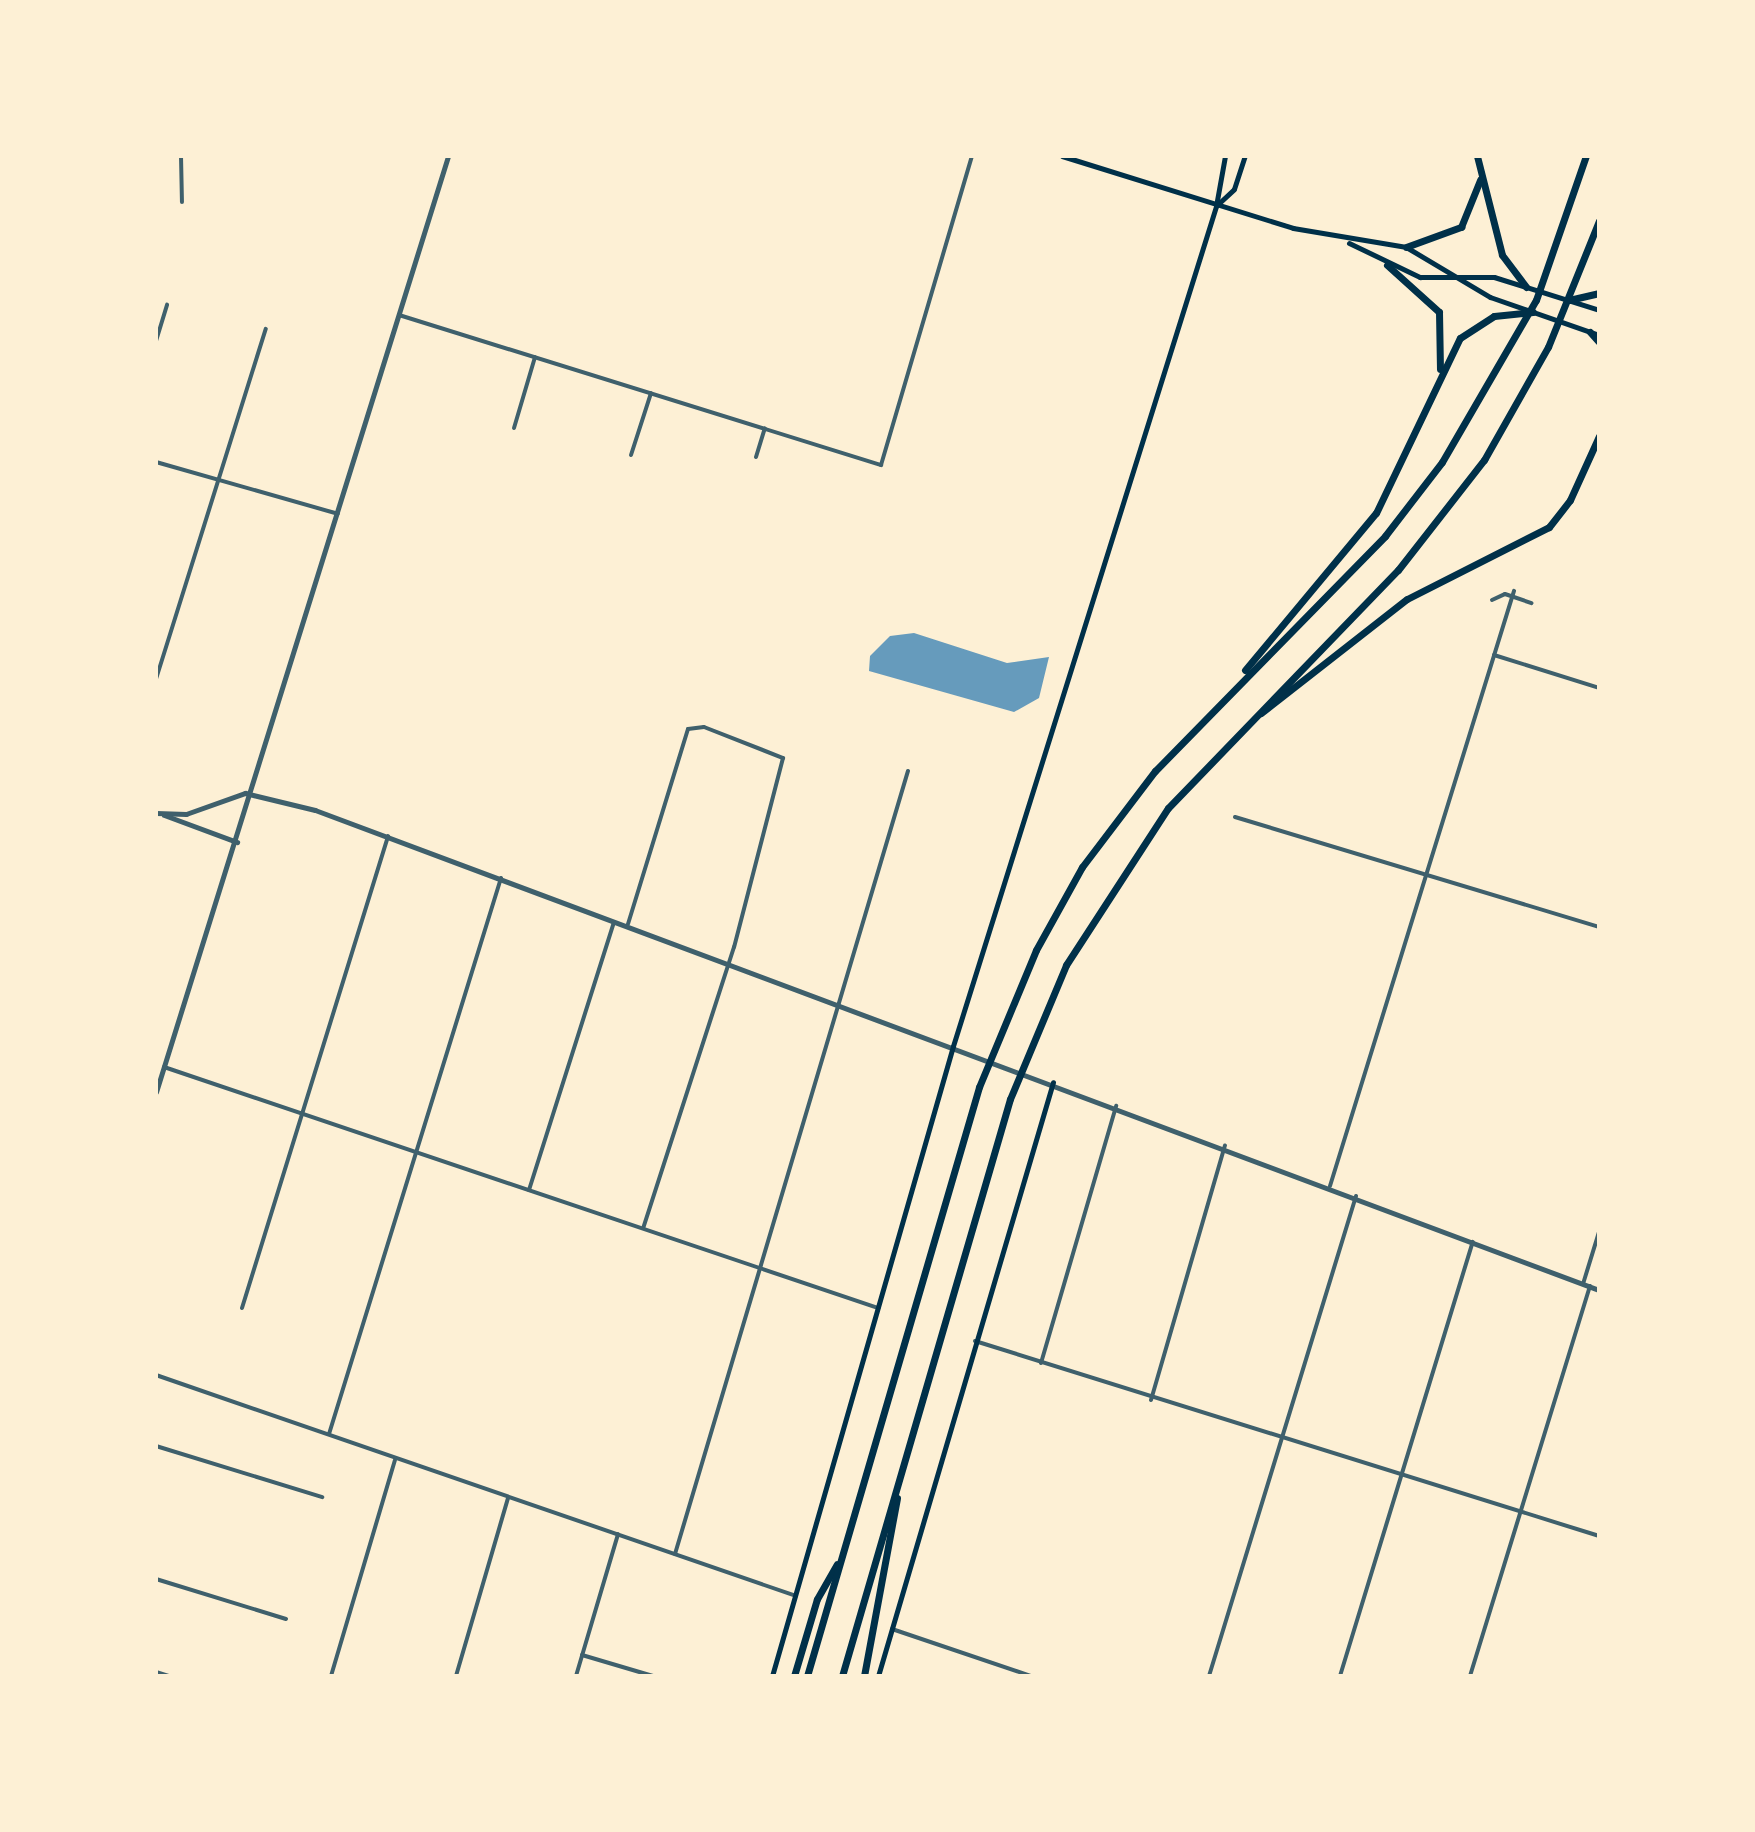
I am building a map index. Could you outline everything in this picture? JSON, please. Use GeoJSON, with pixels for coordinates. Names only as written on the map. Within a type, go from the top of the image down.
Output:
{"type":"FeatureCollection","features":[{"type":"Feature","properties":{"kind":"highway"},"geometry":{"type":"LineString","coordinates":[[1477,156],[1502,255],[1526,287]]}},
{"type":"Feature","properties":{"kind":"highway"},"geometry":{"type":"LineString","coordinates":[[1218,702],[1400,518],[1462,432],[1520,332],[1552,260],[1586,156]]}},
{"type":"Feature","properties":{"kind":"highway"},"geometry":{"type":"LineString","coordinates":[[1406,247],[1461,227],[1476,203],[1480,169]]}},
{"type":"Feature","properties":{"kind":"highway"},"geometry":{"type":"LineString","coordinates":[[842,1676],[1010,1099],[1051,997],[1145,838],[1243,726],[1416,550],[1493,447],[1548,347],[1582,270],[1599,221]]}},
{"type":"Feature","properties":{"kind":"highway"},"geometry":{"type":"LineString","coordinates":[[1387,265],[1439,312],[1445,343],[1438,380]]}},
{"type":"Feature","properties":{"kind":"highway"},"geometry":{"type":"LineString","coordinates":[[1566,300],[1599,293]]}},
{"type":"Feature","properties":{"kind":"highway"},"geometry":{"type":"LineString","coordinates":[[807,1676],[1008,1010],[1095,848],[1363,532],[1438,380],[1471,327],[1535,312]]}},
{"type":"Feature","properties":{"kind":"highway"},"geometry":{"type":"LineString","coordinates":[[1595,333],[1599,342]]}},
{"type":"Feature","properties":{"kind":"highway"},"geometry":{"type":"LineString","coordinates":[[1243,726],[1407,599],[1549,527],[1570,500],[1599,436]]}},
{"type":"Feature","properties":{"kind":"highway"},"geometry":{"type":"LineString","coordinates":[[864,1676],[900,1476]]}},
{"type":"Feature","properties":{"kind":"highway"},"geometry":{"type":"LineString","coordinates":[[794,1676],[817,1599],[844,1552]]}},
{"type":"Feature","properties":{"kind":"main road"},"geometry":{"type":"LineString","coordinates":[[1062,156],[1216,206],[1349,243],[1406,247],[1457,276],[1535,312],[1595,333]]}},
{"type":"Feature","properties":{"kind":"main road"},"geometry":{"type":"LineString","coordinates":[[772,1676],[953,1046],[1216,206],[1225,156]]}},
{"type":"Feature","properties":{"kind":"main road"},"geometry":{"type":"LineString","coordinates":[[1216,206],[1234,189],[1245,156]]}},
{"type":"Feature","properties":{"kind":"main road"},"geometry":{"type":"LineString","coordinates":[[1349,243],[1387,265],[1420,277],[1457,276],[1526,287],[1599,310]]}},
{"type":"Feature","properties":{"kind":"main road"},"geometry":{"type":"LineString","coordinates":[[878,1676],[1053,1082]]}},
{"type":"Feature","properties":{"kind":"street"},"geometry":{"type":"LineString","coordinates":[[181,156],[182,202]]}},
{"type":"Feature","properties":{"kind":"street"},"geometry":{"type":"LineString","coordinates":[[156,1092],[237,842],[448,156]]}},
{"type":"Feature","properties":{"kind":"street"},"geometry":{"type":"LineString","coordinates":[[399,315],[881,465],[972,156]]}},
{"type":"Feature","properties":{"kind":"street"},"geometry":{"type":"LineString","coordinates":[[156,341],[167,305]]}},
{"type":"Feature","properties":{"kind":"street"},"geometry":{"type":"LineString","coordinates":[[156,679],[266,329]]}},
{"type":"Feature","properties":{"kind":"street"},"geometry":{"type":"LineString","coordinates":[[514,428],[536,357]]}},
{"type":"Feature","properties":{"kind":"street"},"geometry":{"type":"LineString","coordinates":[[631,455],[651,393]]}},
{"type":"Feature","properties":{"kind":"street"},"geometry":{"type":"LineString","coordinates":[[756,457],[765,428]]}},
{"type":"Feature","properties":{"kind":"street"},"geometry":{"type":"LineString","coordinates":[[156,462],[338,514]]}},
{"type":"Feature","properties":{"kind":"street"},"geometry":{"type":"LineString","coordinates":[[1492,600],[1513,594],[1531,603]]}},
{"type":"Feature","properties":{"kind":"street"},"geometry":{"type":"LineString","coordinates":[[1330,1186],[1513,594]]}},
{"type":"Feature","properties":{"kind":"street"},"geometry":{"type":"LineString","coordinates":[[1494,655],[1599,688]]}},
{"type":"Feature","properties":{"kind":"street"},"geometry":{"type":"LineString","coordinates":[[628,924],[688,729],[704,727],[785,761],[728,961],[643,1228]]}},
{"type":"Feature","properties":{"kind":"street"},"geometry":{"type":"LineString","coordinates":[[675,1554],[757,1267],[908,771]]}},
{"type":"Feature","properties":{"kind":"street"},"geometry":{"type":"LineString","coordinates":[[160,814],[252,793],[388,836],[1225,1146],[1599,1290]]}},
{"type":"Feature","properties":{"kind":"street"},"geometry":{"type":"LineString","coordinates":[[160,814],[237,842]]}},
{"type":"Feature","properties":{"kind":"street"},"geometry":{"type":"LineString","coordinates":[[1235,817],[1599,927]]}},
{"type":"Feature","properties":{"kind":"street"},"geometry":{"type":"LineString","coordinates":[[242,1308],[388,836]]}},
{"type":"Feature","properties":{"kind":"street"},"geometry":{"type":"LineString","coordinates":[[329,1434],[501,878]]}},
{"type":"Feature","properties":{"kind":"street"},"geometry":{"type":"LineString","coordinates":[[529,1190],[615,920]]}},
{"type":"Feature","properties":{"kind":"street"},"geometry":{"type":"LineString","coordinates":[[164,1067],[879,1309]]}},
{"type":"Feature","properties":{"kind":"street"},"geometry":{"type":"LineString","coordinates":[[1041,1363],[1116,1106]]}},
{"type":"Feature","properties":{"kind":"street"},"geometry":{"type":"LineString","coordinates":[[1151,1400],[1225,1146]]}},
{"type":"Feature","properties":{"kind":"street"},"geometry":{"type":"LineString","coordinates":[[1209,1676],[1356,1196]]}},
{"type":"Feature","properties":{"kind":"street"},"geometry":{"type":"LineString","coordinates":[[1470,1676],[1587,1285],[1599,1232]]}},
{"type":"Feature","properties":{"kind":"street"},"geometry":{"type":"LineString","coordinates":[[1340,1676],[1473,1242]]}},
{"type":"Feature","properties":{"kind":"street"},"geometry":{"type":"LineString","coordinates":[[975,1341],[1151,1400],[1599,1536]]}},
{"type":"Feature","properties":{"kind":"street"},"geometry":{"type":"LineString","coordinates":[[156,1375],[796,1596]]}},
{"type":"Feature","properties":{"kind":"street"},"geometry":{"type":"LineString","coordinates":[[156,1446],[322,1497]]}},
{"type":"Feature","properties":{"kind":"street"},"geometry":{"type":"LineString","coordinates":[[331,1676],[395,1460]]}},
{"type":"Feature","properties":{"kind":"street"},"geometry":{"type":"LineString","coordinates":[[456,1676],[508,1498]]}},
{"type":"Feature","properties":{"kind":"street"},"geometry":{"type":"LineString","coordinates":[[576,1676],[618,1534]]}},
{"type":"Feature","properties":{"kind":"street"},"geometry":{"type":"LineString","coordinates":[[156,1579],[286,1619]]}},
{"type":"Feature","properties":{"kind":"street"},"geometry":{"type":"LineString","coordinates":[[892,1629],[1031,1676]]}},
{"type":"Feature","properties":{"kind":"street"},"geometry":{"type":"LineString","coordinates":[[582,1655],[653,1676]]}},
{"type":"Feature","properties":{"kind":"street"},"geometry":{"type":"LineString","coordinates":[[156,1672],[169,1676]]}},
{"type":"Feature","properties":{"kind":"water"},"geometry":{"type":"Polygon","coordinates":[[[914,633],[1007,663],[1049,657],[1039,698],[1014,712],[869,671],[870,656],[890,636],[914,633]]]}}]}
